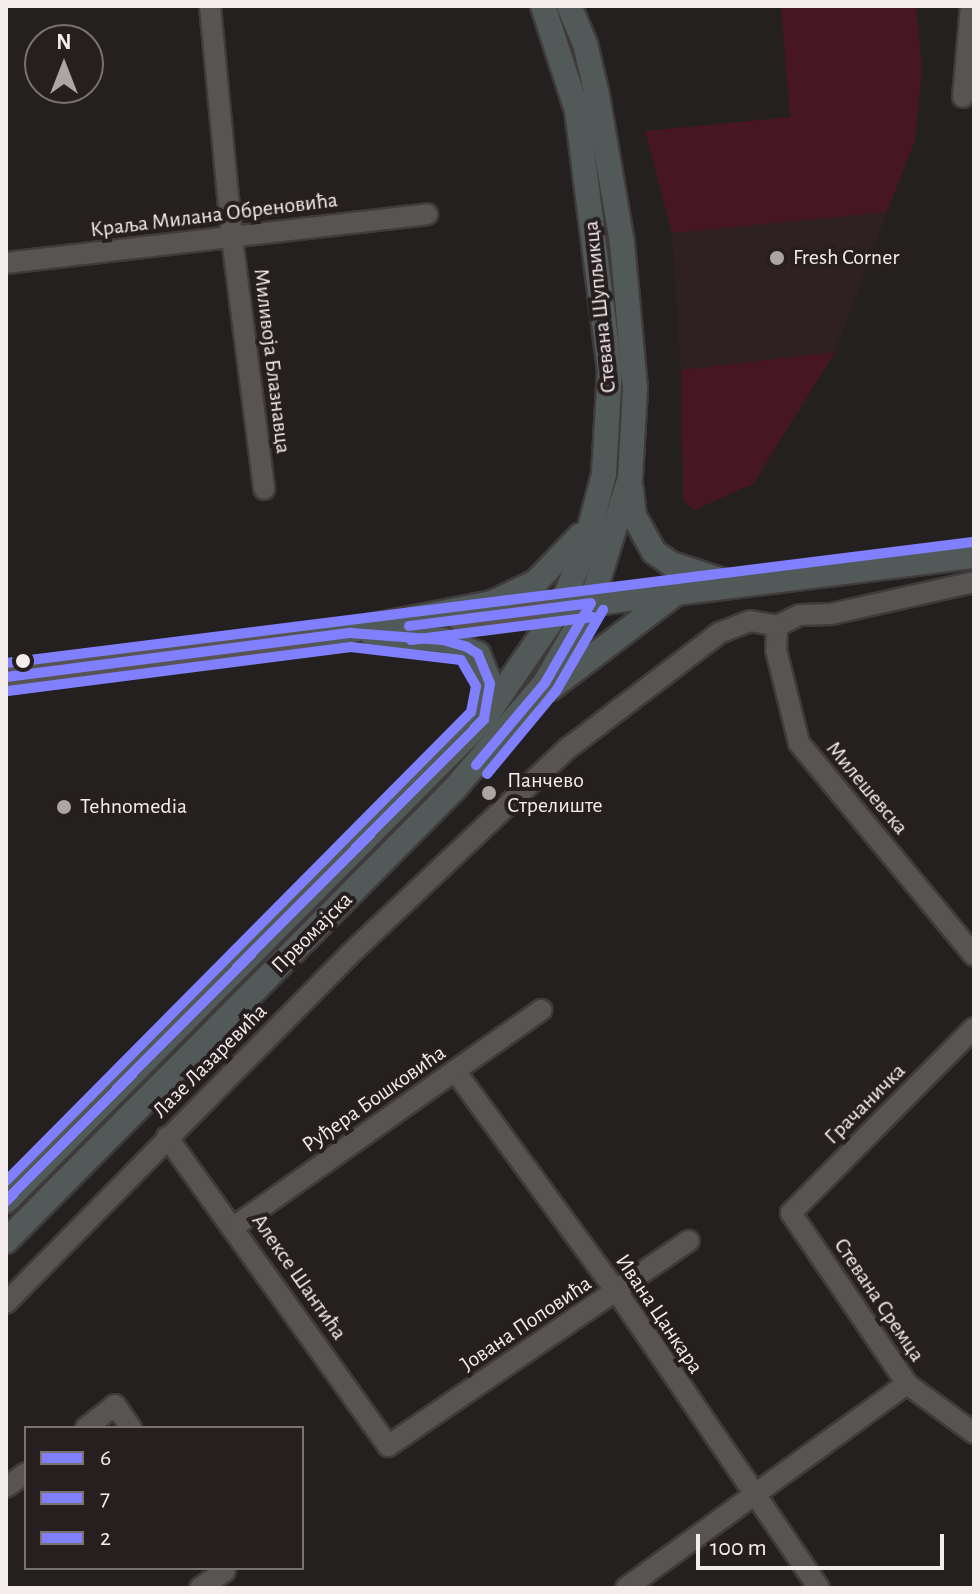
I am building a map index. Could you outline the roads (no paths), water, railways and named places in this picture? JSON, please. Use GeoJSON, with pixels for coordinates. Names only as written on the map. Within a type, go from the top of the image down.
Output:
{"type":"FeatureCollection","features":[{"type":"Feature","properties":{"kind":"main road","name":"Стевана Шупљикца"},"geometry":{"type":"LineString","coordinates":[[543,6],[577,110],[606,328],[608,447],[585,547],[561,607]]}},
{"type":"Feature","properties":{"kind":"main road","name":"Стевана Шупљикца"},"geometry":{"type":"LineString","coordinates":[[569,6],[594,82],[622,243],[635,388],[630,478],[591,603]]}},
{"type":"Feature","properties":{"kind":"main road"},"geometry":{"type":"LineString","coordinates":[[630,478],[634,516],[654,552],[671,564],[733,584]]}},
{"type":"Feature","properties":{"kind":"main road"},"geometry":{"type":"LineString","coordinates":[[322,636],[492,603],[536,582],[577,542],[600,489]]}},
{"type":"Feature","properties":{"kind":"main road"},"geometry":{"type":"LineString","coordinates":[[561,607],[974,556]]}},
{"type":"Feature","properties":{"kind":"main road"},"geometry":{"type":"LineString","coordinates":[[524,709],[628,625],[680,592]]}},
{"type":"Feature","properties":{"kind":"main road","name":"Првомајска"},"geometry":{"type":"LineString","coordinates":[[6,1241],[455,788],[556,667],[591,603]]}},
{"type":"Feature","properties":{"kind":"main road","name":"Првомајска"},"geometry":{"type":"LineString","coordinates":[[6,1201],[484,719],[561,607]]}},
{"type":"Feature","properties":{"kind":"main road"},"geometry":{"type":"LineString","coordinates":[[351,633],[443,640],[478,654],[490,684],[484,719]]}},
{"type":"Feature","properties":{"kind":"street","name":"Миливоја Блазнавца"},"geometry":{"type":"LineString","coordinates":[[210,6],[232,238],[264,489]]}},
{"type":"Feature","properties":{"kind":"street"},"geometry":{"type":"LineString","coordinates":[[963,97],[971,6]]}},
{"type":"Feature","properties":{"kind":"street","name":"Краља Милана Обреновића"},"geometry":{"type":"LineString","coordinates":[[6,263],[427,214]]}},
{"type":"Feature","properties":{"kind":"street"},"geometry":{"type":"LineString","coordinates":[[777,626],[800,615],[831,614],[974,582]]}},
{"type":"Feature","properties":{"kind":"street"},"geometry":{"type":"LineString","coordinates":[[6,677],[561,607]]}},
{"type":"Feature","properties":{"kind":"street","name":"Лазе Лазаревића"},"geometry":{"type":"LineString","coordinates":[[6,1303],[350,954],[567,749],[684,657],[737,623],[750,621],[777,626]]}},
{"type":"Feature","properties":{"kind":"street","name":"Милешевска"},"geometry":{"type":"LineString","coordinates":[[777,626],[776,650],[799,743],[974,955]]}},
{"type":"Feature","properties":{"kind":"street","name":"Руђера Бошковића"},"geometry":{"type":"LineString","coordinates":[[235,1226],[541,1010]]}},
{"type":"Feature","properties":{"kind":"street","name":"Грачаничка"},"geometry":{"type":"LineString","coordinates":[[791,1213],[974,1028]]}},
{"type":"Feature","properties":{"kind":"street","name":"Ивана Цанкара"},"geometry":{"type":"LineString","coordinates":[[455,1071],[617,1292],[819,1588]]}},
{"type":"Feature","properties":{"kind":"street","name":"Алексе Шантића"},"geometry":{"type":"LineString","coordinates":[[167,1137],[235,1226],[388,1446]]}},
{"type":"Feature","properties":{"kind":"street","name":"Стевана Сремца"},"geometry":{"type":"LineString","coordinates":[[791,1213],[907,1384],[974,1433]]}},
{"type":"Feature","properties":{"kind":"street","name":"Јована Поповића"},"geometry":{"type":"LineString","coordinates":[[388,1446],[689,1241]]}},
{"type":"Feature","properties":{"kind":"street"},"geometry":{"type":"LineString","coordinates":[[626,1588],[907,1384]]}},
{"type":"Feature","properties":{"kind":"street"},"geometry":{"type":"LineString","coordinates":[[89,1426],[115,1405],[130,1426]]}},
{"type":"Feature","properties":{"kind":"street"},"geometry":{"type":"LineString","coordinates":[[6,1487],[24,1474]]}},
{"type":"Feature","properties":{"kind":"street"},"geometry":{"type":"LineString","coordinates":[[200,1588],[223,1570]]}},
{"type":"Feature","properties":{"kind":"street"},"geometry":{"type":"LineString","coordinates":[[225,1570],[238,1588]]}},
{"type":"Feature","properties":{"kind":"place","name":"Fresh Corner"},"geometry":{"type":"Point","coordinates":[777,258]}},
{"type":"Feature","properties":{"kind":"place","name":"Панчево Стрелиште"},"geometry":{"type":"Point","coordinates":[489,793]}},
{"type":"Feature","properties":{"kind":"place","name":"Tehnomedia"},"geometry":{"type":"Point","coordinates":[64,807]}}]}
